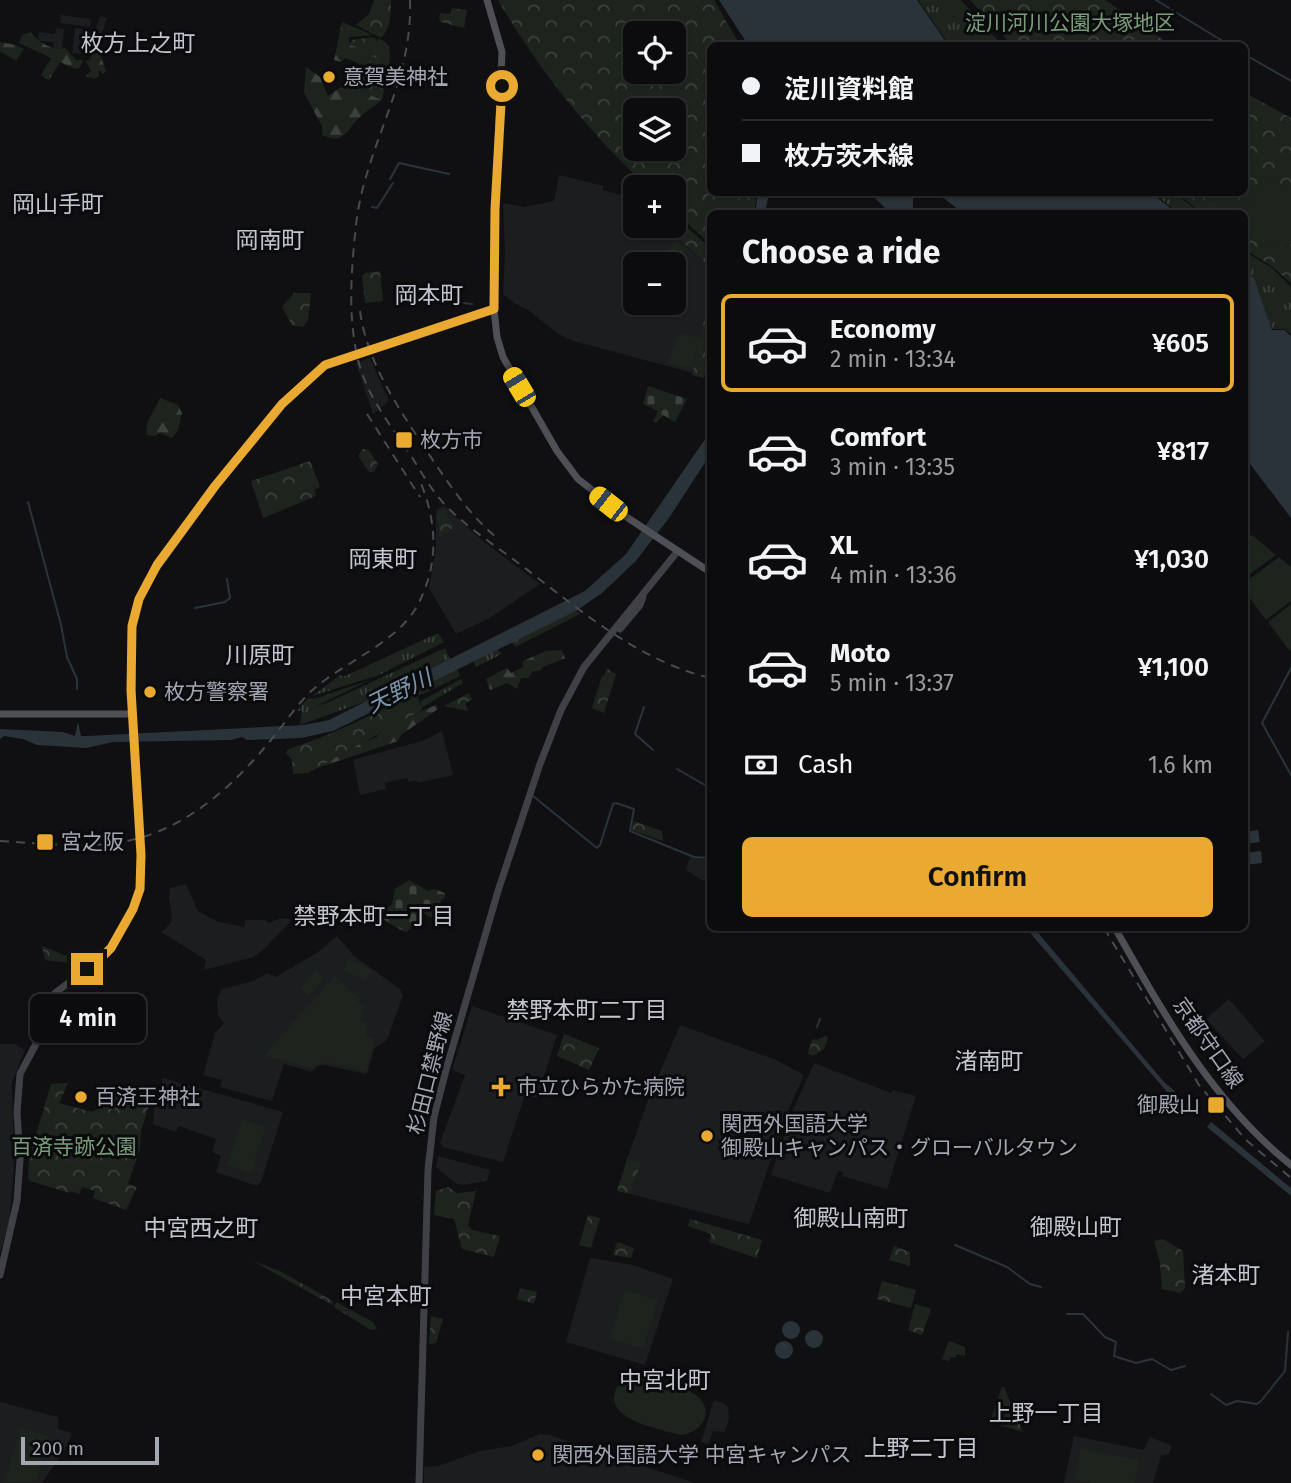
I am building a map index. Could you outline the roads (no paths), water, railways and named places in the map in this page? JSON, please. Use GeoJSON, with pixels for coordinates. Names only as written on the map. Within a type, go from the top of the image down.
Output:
{"type":"FeatureCollection","features":[{"type":"Feature","properties":{"kind":"main road"},"geometry":{"type":"LineString","coordinates":[[487,0],[502,52],[495,209],[494,309],[497,337],[507,367],[561,458],[588,489],[664,544],[707,570]]}},
{"type":"Feature","properties":{"kind":"main road"},"geometry":{"type":"LineString","coordinates":[[0,1275],[12,1231],[18,1191],[20,1074],[37,1042],[55,993],[105,955],[121,932],[137,899],[141,855],[132,714],[132,626],[142,591],[169,547],[282,404],[325,365],[494,309]]}},
{"type":"Feature","properties":{"kind":"main road","name":"杉田口禁野線"},"geometry":{"type":"LineString","coordinates":[[419,1483],[428,1170],[434,1116],[498,891],[540,764],[584,667],[677,552]]}},
{"type":"Feature","properties":{"kind":"main road"},"geometry":{"type":"LineString","coordinates":[[0,714],[132,714]]}},
{"type":"Feature","properties":{"kind":"main road","name":"京都守口線"},"geometry":{"type":"LineString","coordinates":[[1117,931],[1200,1069],[1253,1132],[1291,1165]]}},
{"type":"Feature","properties":{"kind":"water"},"geometry":{"type":"Polygon","coordinates":[[[719,0],[917,0],[946,42],[746,42],[719,0]]]}},
{"type":"Feature","properties":{"kind":"water"},"geometry":{"type":"Polygon","coordinates":[[[758,196],[768,196],[766,210],[755,210],[758,196]]]}},
{"type":"Feature","properties":{"kind":"water"},"geometry":{"type":"Polygon","coordinates":[[[873,196],[913,196],[915,210],[887,210],[873,196]]]}},
{"type":"Feature","properties":{"kind":"water"},"geometry":{"type":"Polygon","coordinates":[[[941,196],[1155,196],[1173,210],[959,210],[941,196]]]}},
{"type":"Feature","properties":{"kind":"water"},"geometry":{"type":"Polygon","coordinates":[[[1248,274],[1254,278],[1272,330],[1284,330],[1291,336],[1291,518],[1248,461],[1248,274]]]}},
{"type":"Feature","properties":{"kind":"water","name":"天野川"},"geometry":{"type":"Polygon","coordinates":[[[707,436],[707,460],[669,518],[635,562],[602,593],[576,611],[333,731],[301,738],[247,740],[242,737],[231,740],[113,742],[86,748],[37,745],[23,739],[4,736],[0,739],[0,729],[63,732],[75,736],[78,722],[81,736],[87,736],[304,725],[329,720],[585,591],[626,554],[707,436]]]}},
{"type":"Feature","properties":{"kind":"water"},"geometry":{"type":"Polygon","coordinates":[[[1258,830],[1260,842],[1248,844],[1248,831],[1258,830]]]}},
{"type":"Feature","properties":{"kind":"water"},"geometry":{"type":"Polygon","coordinates":[[[1261,851],[1262,863],[1248,865],[1248,853],[1261,851]]]}},
{"type":"Feature","properties":{"kind":"water"},"geometry":{"type":"Polygon","coordinates":[[[1029,931],[1037,931],[1164,1082],[1178,1094],[1174,1100],[1029,931]]]}},
{"type":"Feature","properties":{"kind":"water"},"geometry":{"type":"Polygon","coordinates":[[[1211,1122],[1291,1188],[1291,1196],[1207,1127],[1211,1122]]]}},
{"type":"Feature","properties":{"kind":"water"},"geometry":{"type":"Polygon","coordinates":[[[791,1321],[797,1324],[800,1330],[797,1336],[791,1339],[785,1336],[782,1330],[785,1324],[791,1321]]]}},
{"type":"Feature","properties":{"kind":"water"},"geometry":{"type":"Polygon","coordinates":[[[814,1330],[820,1333],[823,1339],[820,1345],[814,1348],[808,1345],[805,1339],[808,1333],[814,1330]]]}},
{"type":"Feature","properties":{"kind":"water"},"geometry":{"type":"Polygon","coordinates":[[[784,1341],[790,1344],[793,1350],[790,1356],[784,1359],[778,1356],[775,1350],[778,1344],[784,1341]]]}},
{"type":"Feature","properties":{"kind":"waterway"},"geometry":{"type":"LineString","coordinates":[[1156,0],[1169,8]]}},
{"type":"Feature","properties":{"kind":"waterway"},"geometry":{"type":"LineString","coordinates":[[1172,10],[1216,37]]}},
{"type":"Feature","properties":{"kind":"waterway"},"geometry":{"type":"LineString","coordinates":[[1218,38],[1224,42]]}},
{"type":"Feature","properties":{"kind":"waterway"},"geometry":{"type":"LineString","coordinates":[[1248,56],[1291,81]]}},
{"type":"Feature","properties":{"kind":"waterway"},"geometry":{"type":"LineString","coordinates":[[390,179],[399,163],[449,174]]}},
{"type":"Feature","properties":{"kind":"waterway"},"geometry":{"type":"LineString","coordinates":[[372,207],[377,208],[393,183]]}},
{"type":"Feature","properties":{"kind":"waterway"},"geometry":{"type":"LineString","coordinates":[[464,303],[472,304]]}},
{"type":"Feature","properties":{"kind":"waterway"},"geometry":{"type":"LineString","coordinates":[[28,502],[67,657],[77,679],[77,689]]}},
{"type":"Feature","properties":{"kind":"waterway"},"geometry":{"type":"LineString","coordinates":[[195,608],[225,602],[230,598],[227,579]]}},
{"type":"Feature","properties":{"kind":"waterway"},"geometry":{"type":"LineString","coordinates":[[1291,668],[1262,723],[1291,775]]}},
{"type":"Feature","properties":{"kind":"waterway"},"geometry":{"type":"LineString","coordinates":[[644,707],[635,734],[653,750]]}},
{"type":"Feature","properties":{"kind":"waterway"},"geometry":{"type":"LineString","coordinates":[[677,769],[707,786]]}},
{"type":"Feature","properties":{"kind":"waterway"},"geometry":{"type":"LineString","coordinates":[[533,796],[597,848],[613,804],[616,803],[634,809],[630,831],[694,857],[707,858]]}},
{"type":"Feature","properties":{"kind":"waterway"},"geometry":{"type":"LineString","coordinates":[[817,1027],[820,1019]]}},
{"type":"Feature","properties":{"kind":"waterway"},"geometry":{"type":"LineString","coordinates":[[955,1245],[1007,1267],[1030,1284],[1041,1287]]}},
{"type":"Feature","properties":{"kind":"waterway"},"geometry":{"type":"LineString","coordinates":[[1067,1314],[1083,1314],[1105,1337],[1116,1342],[1114,1356],[1136,1363],[1152,1359],[1171,1370],[1185,1366]]}},
{"type":"Feature","properties":{"kind":"waterway"},"geometry":{"type":"LineString","coordinates":[[1211,1394],[1226,1405],[1237,1401],[1257,1404],[1261,1401],[1285,1371],[1288,1332]]}},
{"type":"Feature","properties":{"kind":"railway"},"geometry":{"type":"LineString","coordinates":[[410,0],[409,31],[404,59],[369,168],[356,225],[352,279],[353,332],[360,367],[369,391],[431,488],[464,522],[610,632],[658,659],[707,677]]}},
{"type":"Feature","properties":{"kind":"railway"},"geometry":{"type":"LineString","coordinates":[[360,311],[369,349],[395,401],[458,497],[497,538]]}},
{"type":"Feature","properties":{"kind":"railway"},"geometry":{"type":"LineString","coordinates":[[367,414],[420,497]]}},
{"type":"Feature","properties":{"kind":"railway"},"geometry":{"type":"LineString","coordinates":[[0,841],[96,845],[133,840],[171,826],[220,793],[262,750],[310,692],[396,631],[416,608],[429,577],[433,545],[430,513],[420,481]]}},
{"type":"Feature","properties":{"kind":"railway"},"geometry":{"type":"LineString","coordinates":[[1106,931],[1199,1085],[1246,1140],[1291,1178]]}},
{"type":"Feature","properties":{"kind":"place","name":"意賀美神社"},"geometry":{"type":"Point","coordinates":[329,77]}},
{"type":"Feature","properties":{"kind":"place","name":"枚方市"},"geometry":{"type":"Point","coordinates":[404,440]}},
{"type":"Feature","properties":{"kind":"place","name":"枚方警察署"},"geometry":{"type":"Point","coordinates":[150,692]}},
{"type":"Feature","properties":{"kind":"place","name":"宮之阪"},"geometry":{"type":"Point","coordinates":[45,842]}},
{"type":"Feature","properties":{"kind":"place","name":"市立ひらかた病院"},"geometry":{"type":"Point","coordinates":[501,1087]}},
{"type":"Feature","properties":{"kind":"place","name":"百済王神社"},"geometry":{"type":"Point","coordinates":[81,1097]}},
{"type":"Feature","properties":{"kind":"place","name":"御殿山"},"geometry":{"type":"Point","coordinates":[1216,1105]}},
{"type":"Feature","properties":{"kind":"place","name":"関西外国語大学 御殿山キャンパス・グローバルタウン"},"geometry":{"type":"Point","coordinates":[707,1136]}},
{"type":"Feature","properties":{"kind":"place","name":"関西外国語大学 中宮キャンパス"},"geometry":{"type":"Point","coordinates":[538,1455]}},
{"type":"Feature","properties":{"kind":"district","name":"枚方上之町"},"geometry":{"type":"Point","coordinates":[138,43]}},
{"type":"Feature","properties":{"kind":"district","name":"岡山手町"},"geometry":{"type":"Point","coordinates":[58,204]}},
{"type":"Feature","properties":{"kind":"district","name":"岡南町"},"geometry":{"type":"Point","coordinates":[270,240]}},
{"type":"Feature","properties":{"kind":"district","name":"岡本町"},"geometry":{"type":"Point","coordinates":[429,295]}},
{"type":"Feature","properties":{"kind":"district","name":"岡東町"},"geometry":{"type":"Point","coordinates":[383,559]}},
{"type":"Feature","properties":{"kind":"district","name":"川原町"},"geometry":{"type":"Point","coordinates":[260,655]}},
{"type":"Feature","properties":{"kind":"district","name":"禁野本町一丁目"},"geometry":{"type":"Point","coordinates":[374,916]}},
{"type":"Feature","properties":{"kind":"district","name":"禁野本町二丁目"},"geometry":{"type":"Point","coordinates":[587,1010]}},
{"type":"Feature","properties":{"kind":"district","name":"渚南町"},"geometry":{"type":"Point","coordinates":[989,1061]}},
{"type":"Feature","properties":{"kind":"district","name":"御殿山南町"},"geometry":{"type":"Point","coordinates":[851,1218]}},
{"type":"Feature","properties":{"kind":"district","name":"御殿山町"},"geometry":{"type":"Point","coordinates":[1076,1227]}},
{"type":"Feature","properties":{"kind":"district","name":"中宮西之町"},"geometry":{"type":"Point","coordinates":[201,1228]}},
{"type":"Feature","properties":{"kind":"district","name":"渚本町"},"geometry":{"type":"Point","coordinates":[1226,1275]}},
{"type":"Feature","properties":{"kind":"district","name":"中宮本町"},"geometry":{"type":"Point","coordinates":[386,1296]}},
{"type":"Feature","properties":{"kind":"district","name":"中宮北町"},"geometry":{"type":"Point","coordinates":[665,1380]}},
{"type":"Feature","properties":{"kind":"district","name":"上野一丁目"},"geometry":{"type":"Point","coordinates":[1046,1413]}},
{"type":"Feature","properties":{"kind":"district","name":"上野二丁目"},"geometry":{"type":"Point","coordinates":[921,1448]}},
{"type":"Feature","properties":{"kind":"park label","name":"淀川河川公園大塚地区"},"geometry":{"type":"Point","coordinates":[1070,23]}},
{"type":"Feature","properties":{"kind":"park label","name":"百済寺跡公園"},"geometry":{"type":"Point","coordinates":[74,1147]}}]}
